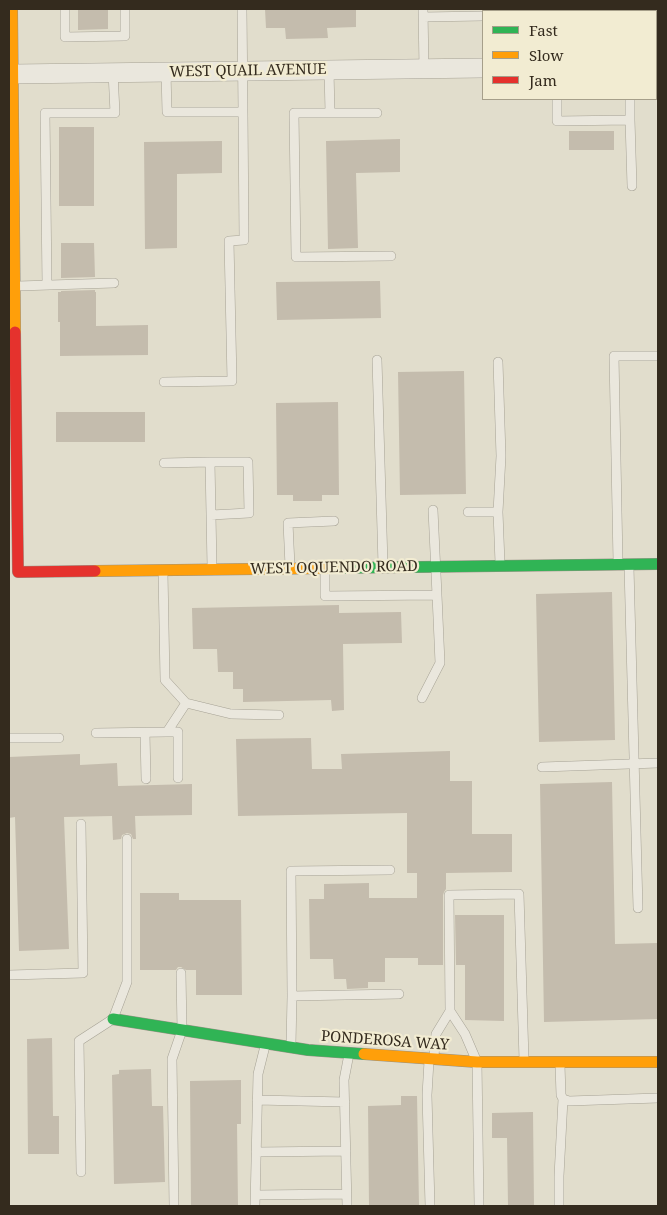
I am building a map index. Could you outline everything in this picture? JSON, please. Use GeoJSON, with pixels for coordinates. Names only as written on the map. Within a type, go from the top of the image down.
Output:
{"type":"FeatureCollection","features":[{"type":"Feature","properties":{"kind":"street"},"geometry":{"type":"LineString","coordinates":[[12,9],[11,74],[15,286],[13,572]]}},
{"type":"Feature","properties":{"kind":"street","name":"WEST QUAIL AVENUE"},"geometry":{"type":"LineString","coordinates":[[11,74],[482,68]]}},
{"type":"Feature","properties":{"kind":"street","name":"WEST OQUENDO ROAD"},"geometry":{"type":"LineString","coordinates":[[13,572],[658,564]]}},
{"type":"Feature","properties":{"kind":"street","name":"PONDEROSA WAY"},"geometry":{"type":"LineString","coordinates":[[113,1019],[308,1050],[477,1062],[658,1062]]}},
{"type":"Feature","properties":{"kind":"lane"},"geometry":{"type":"LineString","coordinates":[[65,9],[65,37],[125,36],[124,9]]}},
{"type":"Feature","properties":{"kind":"lane"},"geometry":{"type":"LineString","coordinates":[[164,382],[232,381],[229,241],[244,240],[242,9]]}},
{"type":"Feature","properties":{"kind":"lane"},"geometry":{"type":"LineString","coordinates":[[424,69],[423,13],[482,16]]}},
{"type":"Feature","properties":{"kind":"lane"},"geometry":{"type":"LineString","coordinates":[[329,70],[330,113]]}},
{"type":"Feature","properties":{"kind":"lane"},"geometry":{"type":"LineString","coordinates":[[47,285],[45,114],[114,113],[113,72]]}},
{"type":"Feature","properties":{"kind":"lane"},"geometry":{"type":"LineString","coordinates":[[166,72],[167,112],[243,112]]}},
{"type":"Feature","properties":{"kind":"lane"},"geometry":{"type":"LineString","coordinates":[[557,100],[557,121],[630,120]]}},
{"type":"Feature","properties":{"kind":"lane"},"geometry":{"type":"LineString","coordinates":[[630,100],[632,186]]}},
{"type":"Feature","properties":{"kind":"lane"},"geometry":{"type":"LineString","coordinates":[[377,113],[294,113],[296,257],[391,256]]}},
{"type":"Feature","properties":{"kind":"lane"},"geometry":{"type":"LineString","coordinates":[[15,286],[114,283]]}},
{"type":"Feature","properties":{"kind":"lane"},"geometry":{"type":"LineString","coordinates":[[638,908],[634,764],[614,356],[658,356]]}},
{"type":"Feature","properties":{"kind":"lane"},"geometry":{"type":"LineString","coordinates":[[377,360],[383,567]]}},
{"type":"Feature","properties":{"kind":"lane"},"geometry":{"type":"LineString","coordinates":[[498,362],[501,456],[498,512],[500,566]]}},
{"type":"Feature","properties":{"kind":"lane"},"geometry":{"type":"LineString","coordinates":[[210,462],[212,570]]}},
{"type":"Feature","properties":{"kind":"lane"},"geometry":{"type":"LineString","coordinates":[[164,463],[248,462],[249,513],[211,515]]}},
{"type":"Feature","properties":{"kind":"lane"},"geometry":{"type":"LineString","coordinates":[[422,698],[440,664],[433,510]]}},
{"type":"Feature","properties":{"kind":"lane"},"geometry":{"type":"LineString","coordinates":[[468,512],[498,512]]}},
{"type":"Feature","properties":{"kind":"lane"},"geometry":{"type":"LineString","coordinates":[[290,569],[288,522],[334,521]]}},
{"type":"Feature","properties":{"kind":"lane"},"geometry":{"type":"LineString","coordinates":[[325,568],[325,596],[437,595]]}},
{"type":"Feature","properties":{"kind":"lane"},"geometry":{"type":"LineString","coordinates":[[163,570],[165,680],[186,703],[231,714],[278,715]]}},
{"type":"Feature","properties":{"kind":"lane"},"geometry":{"type":"LineString","coordinates":[[167,732],[186,703]]}},
{"type":"Feature","properties":{"kind":"lane"},"geometry":{"type":"LineString","coordinates":[[96,733],[178,732],[178,778]]}},
{"type":"Feature","properties":{"kind":"lane"},"geometry":{"type":"LineString","coordinates":[[145,733],[146,780]]}},
{"type":"Feature","properties":{"kind":"lane"},"geometry":{"type":"LineString","coordinates":[[9,738],[59,738]]}},
{"type":"Feature","properties":{"kind":"lane"},"geometry":{"type":"LineString","coordinates":[[542,766],[658,763]]}},
{"type":"Feature","properties":{"kind":"lane"},"geometry":{"type":"LineString","coordinates":[[9,975],[83,973],[80,824]]}},
{"type":"Feature","properties":{"kind":"lane"},"geometry":{"type":"LineString","coordinates":[[81,1172],[79,1041],[113,1019],[127,982],[127,839]]}},
{"type":"Feature","properties":{"kind":"lane"},"geometry":{"type":"LineString","coordinates":[[290,1048],[292,996],[291,871],[390,870]]}},
{"type":"Feature","properties":{"kind":"lane"},"geometry":{"type":"LineString","coordinates":[[430,1206],[427,1095],[436,1034],[450,1011],[449,895],[519,894],[524,1062]]}},
{"type":"Feature","properties":{"kind":"lane"},"geometry":{"type":"LineString","coordinates":[[174,1206],[172,1059],[182,1030],[181,973]]}},
{"type":"Feature","properties":{"kind":"lane"},"geometry":{"type":"LineString","coordinates":[[292,996],[399,994]]}},
{"type":"Feature","properties":{"kind":"lane"},"geometry":{"type":"LineString","coordinates":[[450,1011],[465,1034],[477,1062],[479,1206]]}},
{"type":"Feature","properties":{"kind":"lane"},"geometry":{"type":"LineString","coordinates":[[255,1206],[258,1074],[265,1044]]}},
{"type":"Feature","properties":{"kind":"lane"},"geometry":{"type":"LineString","coordinates":[[346,1206],[344,1080],[349,1053]]}},
{"type":"Feature","properties":{"kind":"lane"},"geometry":{"type":"LineString","coordinates":[[559,1206],[563,1099],[561,1095],[560,1062]]}},
{"type":"Feature","properties":{"kind":"lane"},"geometry":{"type":"LineString","coordinates":[[563,1099],[569,1102],[658,1098]]}},
{"type":"Feature","properties":{"kind":"lane"},"geometry":{"type":"LineString","coordinates":[[257,1100],[345,1102]]}},
{"type":"Feature","properties":{"kind":"lane"},"geometry":{"type":"LineString","coordinates":[[256,1152],[346,1151]]}},
{"type":"Feature","properties":{"kind":"lane"},"geometry":{"type":"LineString","coordinates":[[256,1195],[346,1194]]}},
{"type":"Feature","properties":{"kind":"building"},"geometry":{"type":"Polygon","coordinates":[[[78,9],[108,9],[108,29],[78,30],[78,9]]]}},
{"type":"Feature","properties":{"kind":"building"},"geometry":{"type":"Polygon","coordinates":[[[265,9],[356,9],[356,27],[327,28],[328,38],[286,39],[285,28],[266,28],[265,9]]]}},
{"type":"Feature","properties":{"kind":"building"},"geometry":{"type":"Polygon","coordinates":[[[59,127],[94,127],[94,206],[59,206],[59,127]]]}},
{"type":"Feature","properties":{"kind":"building"},"geometry":{"type":"Polygon","coordinates":[[[569,131],[614,131],[614,150],[569,150],[569,131]]]}},
{"type":"Feature","properties":{"kind":"building"},"geometry":{"type":"Polygon","coordinates":[[[400,139],[400,172],[356,173],[358,248],[328,249],[326,141],[400,139]]]}},
{"type":"Feature","properties":{"kind":"building"},"geometry":{"type":"Polygon","coordinates":[[[222,141],[222,173],[177,174],[177,248],[145,249],[144,142],[222,141]]]}},
{"type":"Feature","properties":{"kind":"building"},"geometry":{"type":"Polygon","coordinates":[[[61,243],[94,243],[95,277],[61,278],[61,243]]]}},
{"type":"Feature","properties":{"kind":"building"},"geometry":{"type":"Polygon","coordinates":[[[380,281],[381,318],[277,320],[276,282],[380,281]]]}},
{"type":"Feature","properties":{"kind":"building"},"geometry":{"type":"Polygon","coordinates":[[[95,290],[96,326],[148,325],[148,355],[60,356],[58,292],[95,290]]]}},
{"type":"Feature","properties":{"kind":"building"},"geometry":{"type":"Polygon","coordinates":[[[464,371],[466,494],[400,495],[398,372],[464,371]]]}},
{"type":"Feature","properties":{"kind":"building"},"geometry":{"type":"Polygon","coordinates":[[[338,402],[339,495],[322,495],[322,501],[293,501],[293,495],[277,495],[276,403],[338,402]]]}},
{"type":"Feature","properties":{"kind":"building"},"geometry":{"type":"Polygon","coordinates":[[[56,412],[145,412],[145,442],[56,442],[56,412]]]}},
{"type":"Feature","properties":{"kind":"building"},"geometry":{"type":"Polygon","coordinates":[[[612,592],[615,740],[539,742],[536,594],[612,592]]]}},
{"type":"Feature","properties":{"kind":"building"},"geometry":{"type":"Polygon","coordinates":[[[339,605],[339,613],[401,612],[402,643],[343,644],[344,710],[332,711],[331,700],[243,702],[243,689],[233,689],[233,672],[218,672],[217,649],[193,649],[192,608],[339,605]]]}},
{"type":"Feature","properties":{"kind":"building"},"geometry":{"type":"Polygon","coordinates":[[[311,738],[312,769],[342,769],[341,754],[450,751],[450,781],[472,781],[472,834],[512,834],[512,872],[446,873],[446,889],[443,895],[443,965],[418,965],[418,958],[385,958],[385,982],[368,982],[368,988],[347,989],[346,979],[334,979],[333,959],[310,959],[309,899],[324,899],[324,884],[369,883],[369,898],[417,898],[417,873],[407,873],[407,813],[238,816],[236,739],[311,738]]]}},
{"type":"Feature","properties":{"kind":"building"},"geometry":{"type":"Polygon","coordinates":[[[80,754],[80,765],[117,763],[118,786],[192,784],[192,815],[135,816],[136,839],[133,839],[131,834],[127,833],[122,835],[121,839],[113,840],[112,816],[64,817],[69,949],[19,951],[15,817],[9,818],[9,757],[80,754]]]}},
{"type":"Feature","properties":{"kind":"building"},"geometry":{"type":"Polygon","coordinates":[[[612,782],[615,944],[658,943],[658,1019],[544,1022],[540,784],[612,782]]]}},
{"type":"Feature","properties":{"kind":"building"},"geometry":{"type":"Polygon","coordinates":[[[140,893],[179,893],[179,900],[241,900],[242,995],[196,995],[196,970],[186,970],[178,967],[176,970],[140,970],[140,893]]]}},
{"type":"Feature","properties":{"kind":"building"},"geometry":{"type":"Polygon","coordinates":[[[455,915],[504,915],[504,1021],[465,1020],[465,965],[456,965],[455,915]]]}},
{"type":"Feature","properties":{"kind":"building"},"geometry":{"type":"Polygon","coordinates":[[[52,1038],[53,1116],[59,1116],[59,1154],[28,1154],[27,1039],[52,1038]]]}},
{"type":"Feature","properties":{"kind":"building"},"geometry":{"type":"Polygon","coordinates":[[[151,1069],[152,1106],[163,1106],[165,1182],[114,1184],[112,1075],[119,1074],[119,1070],[151,1069]]]}},
{"type":"Feature","properties":{"kind":"building"},"geometry":{"type":"Polygon","coordinates":[[[241,1080],[241,1124],[237,1124],[238,1206],[191,1206],[190,1081],[241,1080]]]}},
{"type":"Feature","properties":{"kind":"building"},"geometry":{"type":"Polygon","coordinates":[[[401,1096],[417,1096],[419,1206],[369,1206],[368,1106],[401,1105],[401,1096]]]}},
{"type":"Feature","properties":{"kind":"building"},"geometry":{"type":"Polygon","coordinates":[[[533,1112],[534,1206],[508,1206],[507,1138],[492,1138],[492,1113],[533,1112]]]}},
{"type":"Feature","properties":{"kind":"traffic: fast"},"geometry":{"type":"LineString","coordinates":[[336,568],[658,564]]}},
{"type":"Feature","properties":{"kind":"traffic: fast"},"geometry":{"type":"LineString","coordinates":[[113,1019],[308,1050],[364,1054]]}},
{"type":"Feature","properties":{"kind":"traffic: slow"},"geometry":{"type":"LineString","coordinates":[[12,9],[15,332]]}},
{"type":"Feature","properties":{"kind":"traffic: slow"},"geometry":{"type":"LineString","coordinates":[[95,571],[336,568]]}},
{"type":"Feature","properties":{"kind":"traffic: slow"},"geometry":{"type":"LineString","coordinates":[[364,1054],[477,1062],[658,1062]]}},
{"type":"Feature","properties":{"kind":"traffic: jam"},"geometry":{"type":"LineString","coordinates":[[15,332],[18,572],[95,571]]}}]}
